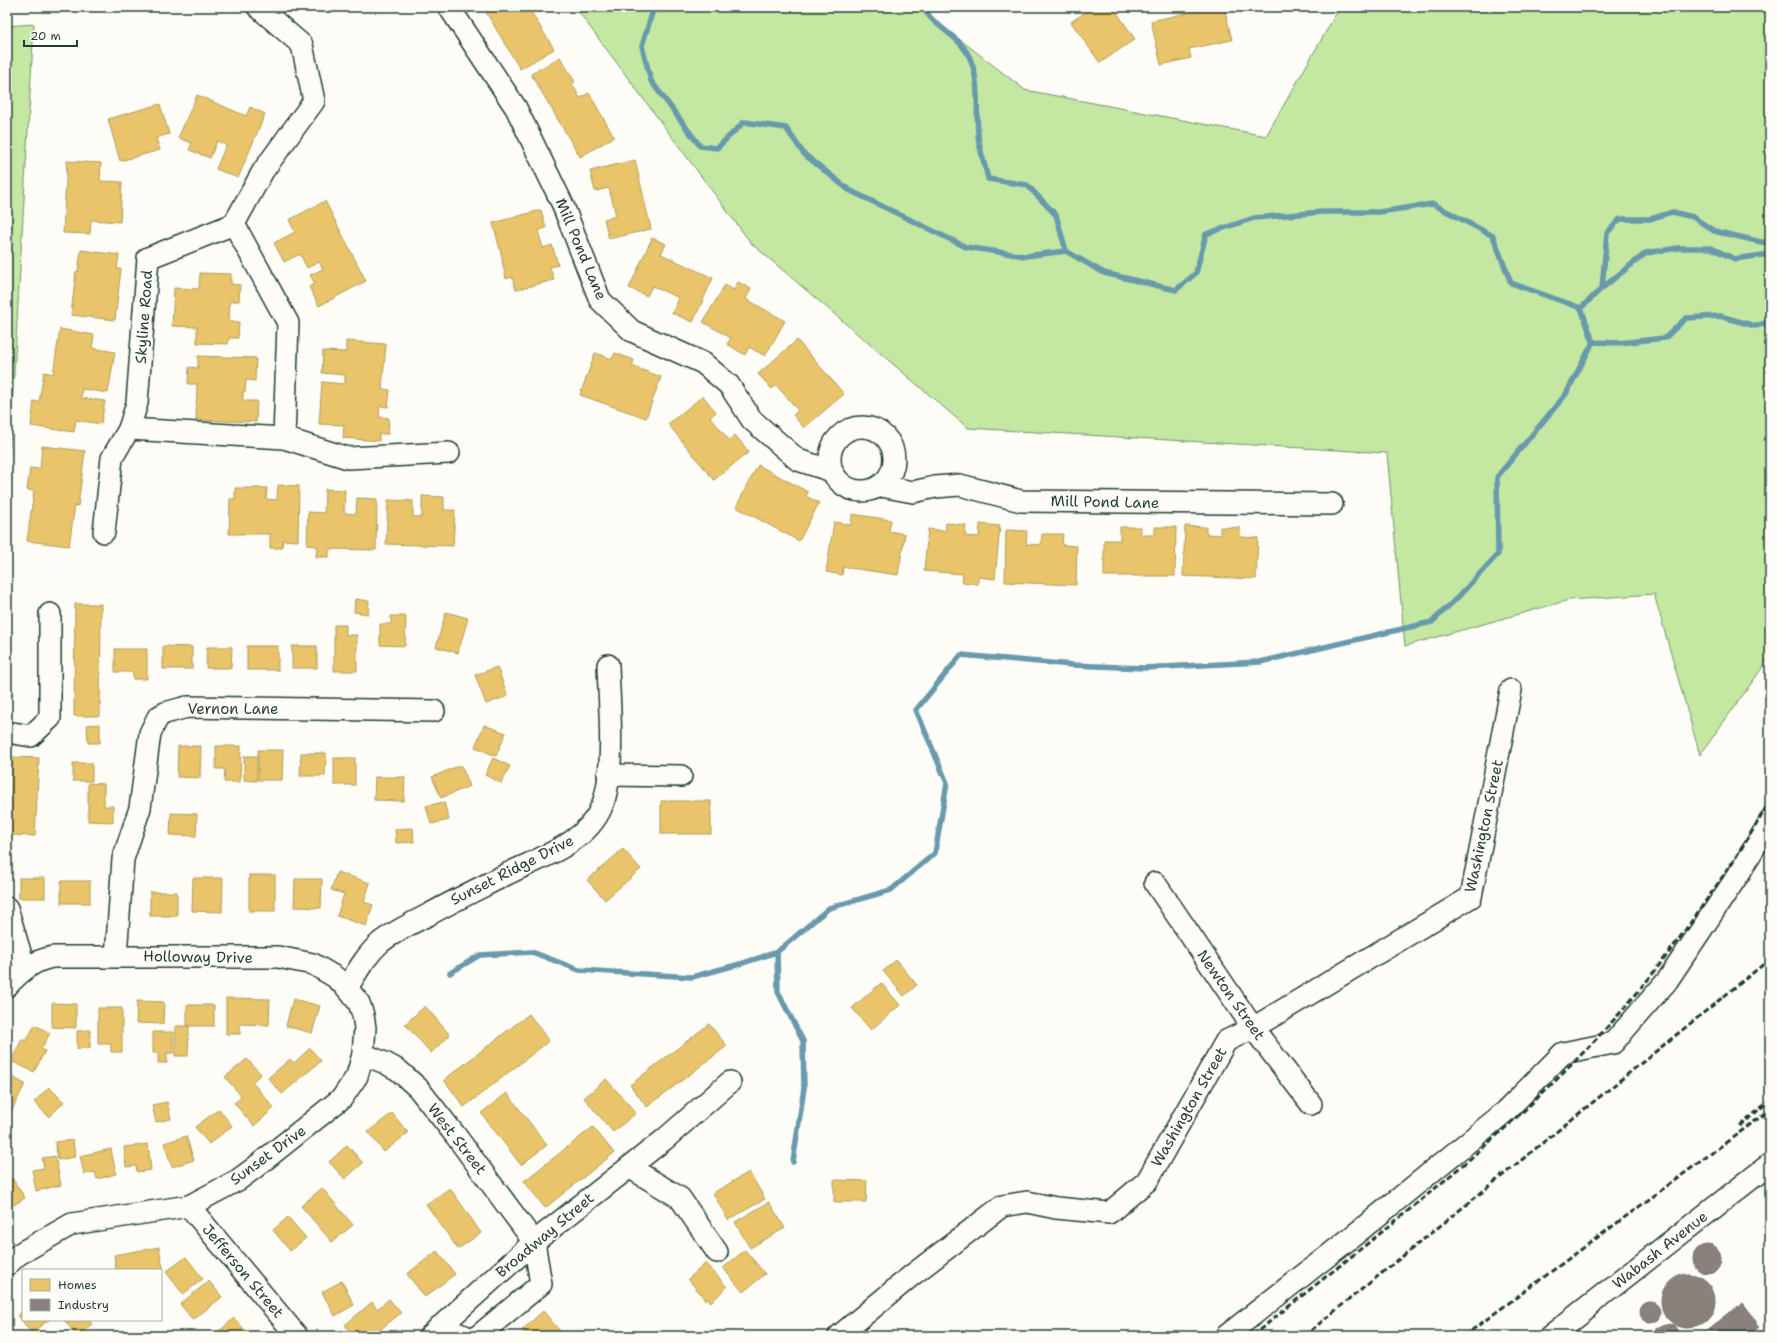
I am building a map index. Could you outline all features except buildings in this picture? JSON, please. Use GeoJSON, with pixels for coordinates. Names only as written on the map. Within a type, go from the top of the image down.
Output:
{"type":"FeatureCollection","features":[{"type":"Feature","properties":{"kind":"street"},"geometry":{"type":"LineString","coordinates":[[258,7],[302,45],[314,101],[263,171],[234,224],[288,323],[284,438]]}},
{"type":"Feature","properties":{"kind":"street","name":"Mill Pond Lane"},"geometry":{"type":"LineString","coordinates":[[449,7],[516,108],[562,204],[600,300],[632,331],[703,363],[729,385],[752,420],[798,460],[832,471],[844,486],[853,490],[863,491],[872,490],[881,486],[913,492],[935,487],[960,485],[1021,501],[1332,504]]}},
{"type":"Feature","properties":{"kind":"street","name":"Skyline Road"},"geometry":{"type":"LineString","coordinates":[[104,532],[112,458],[129,429],[137,403],[148,258],[234,224]]}},
{"type":"Feature","properties":{"kind":"street"},"geometry":{"type":"LineString","coordinates":[[832,471],[830,461],[831,451],[835,441],[842,433],[851,428],[861,426],[872,427],[889,439],[894,448],[895,459],[893,469],[881,486]]}},
{"type":"Feature","properties":{"kind":"street"},"geometry":{"type":"LineString","coordinates":[[129,429],[284,438],[348,458],[449,453]]}},
{"type":"Feature","properties":{"kind":"street"},"geometry":{"type":"LineString","coordinates":[[7,732],[31,736],[50,718],[50,614]]}},
{"type":"Feature","properties":{"kind":"street","name":"Sunset Ridge Drive"},"geometry":{"type":"LineString","coordinates":[[353,996],[360,966],[370,952],[397,931],[573,840],[595,820],[602,805],[608,775],[610,734],[608,665]]}},
{"type":"Feature","properties":{"kind":"street","name":"Washington Street"},"geometry":{"type":"LineString","coordinates":[[839,1336],[911,1276],[1002,1206],[1027,1202],[1056,1208],[1109,1213],[1147,1181],[1226,1041],[1253,1028],[1471,897],[1512,690]]}},
{"type":"Feature","properties":{"kind":"street","name":"Vernon Lane"},"geometry":{"type":"LineString","coordinates":[[116,956],[123,859],[140,808],[150,734],[158,717],[165,713],[187,707],[434,711]]}},
{"type":"Feature","properties":{"kind":"street"},"geometry":{"type":"LineString","coordinates":[[608,775],[681,776]]}},
{"type":"Feature","properties":{"kind":"street"},"geometry":{"type":"LineString","coordinates":[[1226,1336],[1353,1236],[1506,1111],[1563,1053],[1613,1043],[1667,981],[1740,872],[1770,821]]}},
{"type":"Feature","properties":{"kind":"street","name":"Newton Street"},"geometry":{"type":"LineString","coordinates":[[1154,883],[1253,1028],[1311,1104]]}},
{"type":"Feature","properties":{"kind":"street"},"geometry":{"type":"LineString","coordinates":[[7,908],[25,969]]}},
{"type":"Feature","properties":{"kind":"street","name":"Holloway Drive"},"geometry":{"type":"LineString","coordinates":[[7,986],[25,969],[42,959],[53,957],[278,957],[299,960],[324,969],[335,976],[353,996]]}},
{"type":"Feature","properties":{"kind":"street","name":"Sunset Drive"},"geometry":{"type":"LineString","coordinates":[[7,1265],[19,1254],[72,1224],[188,1206],[253,1169],[332,1107],[351,1087],[357,1076],[363,1054],[365,1028],[353,996]]}},
{"type":"Feature","properties":{"kind":"street","name":"West Street"},"geometry":{"type":"LineString","coordinates":[[363,1054],[385,1062],[398,1070],[418,1088],[456,1136],[534,1242]]}},
{"type":"Feature","properties":{"kind":"street","name":"Broadway Street"},"geometry":{"type":"LineString","coordinates":[[434,1332],[534,1242],[665,1139],[730,1082]]}},
{"type":"Feature","properties":{"kind":"street","name":"Wabash Avenue"},"geometry":{"type":"LineString","coordinates":[[1550,1336],[1770,1164]]}},
{"type":"Feature","properties":{"kind":"street"},"geometry":{"type":"LineString","coordinates":[[629,1167],[680,1198],[717,1252]]}},
{"type":"Feature","properties":{"kind":"street","name":"Jefferson Street"},"geometry":{"type":"LineString","coordinates":[[188,1206],[297,1336]]}},
{"type":"Feature","properties":{"kind":"street"},"geometry":{"type":"LineString","coordinates":[[478,1336],[541,1284],[534,1242]]}},
{"type":"Feature","properties":{"kind":"street"},"geometry":{"type":"LineString","coordinates":[[434,1332],[465,1336]]}},
{"type":"Feature","properties":{"kind":"green space"},"geometry":{"type":"Polygon","coordinates":[[[575,7],[918,7],[1025,90],[1266,136],[1340,7],[1770,7],[1770,657],[1700,755],[1654,594],[1569,600],[1405,646],[1387,453],[968,428],[751,243],[575,7]]]}},
{"type":"Feature","properties":{"kind":"green space"},"geometry":{"type":"Polygon","coordinates":[[[34,24],[7,497],[7,26],[34,24]]]}},
{"type":"Feature","properties":{"kind":"waterway"},"geometry":{"type":"LineString","coordinates":[[654,7],[642,46],[651,81],[700,146],[717,148],[744,122],[786,128],[804,154],[849,190],[966,247],[1025,256],[1066,251],[1104,273],[1176,290],[1196,273],[1206,234],[1254,218],[1322,212],[1379,212],[1433,204],[1493,236],[1511,283],[1581,308],[1593,342],[1619,343],[1665,338],[1686,318],[1720,316],[1755,326],[1770,322]]}},
{"type":"Feature","properties":{"kind":"waterway"},"geometry":{"type":"LineString","coordinates":[[923,7],[933,21],[961,45],[967,52],[971,61],[977,88],[977,125],[979,140],[988,179],[1027,185],[1056,215],[1066,251]]}},
{"type":"Feature","properties":{"kind":"waterway"},"geometry":{"type":"LineString","coordinates":[[1581,308],[1602,288],[1607,233],[1620,219],[1650,219],[1672,212],[1693,217],[1714,231],[1770,244]]}},
{"type":"Feature","properties":{"kind":"waterway"},"geometry":{"type":"LineString","coordinates":[[1602,288],[1646,253],[1678,248],[1711,248],[1735,259],[1770,254]]}},
{"type":"Feature","properties":{"kind":"waterway"},"geometry":{"type":"LineString","coordinates":[[793,1162],[804,1088],[803,1041],[778,992],[777,952],[829,908],[891,890],[935,853],[947,783],[916,710],[961,655],[1072,665],[1144,668],[1260,662],[1432,622],[1458,597],[1498,554],[1497,477],[1566,394],[1593,342]]}},
{"type":"Feature","properties":{"kind":"waterway"},"geometry":{"type":"LineString","coordinates":[[450,973],[480,955],[532,952],[579,970],[692,977],[777,952]]}},
{"type":"Feature","properties":{"kind":"railway"},"geometry":{"type":"LineString","coordinates":[[1252,1336],[1437,1187],[1482,1148],[1569,1067],[1623,1010],[1648,980],[1694,918],[1739,852],[1770,800]]}},
{"type":"Feature","properties":{"kind":"railway"},"geometry":{"type":"LineString","coordinates":[[1304,1336],[1770,959]]}},
{"type":"Feature","properties":{"kind":"railway"},"geometry":{"type":"LineString","coordinates":[[1740,1126],[1770,1100]]}},
{"type":"Feature","properties":{"kind":"railway"},"geometry":{"type":"LineString","coordinates":[[1464,1336],[1770,1110]]}}]}
